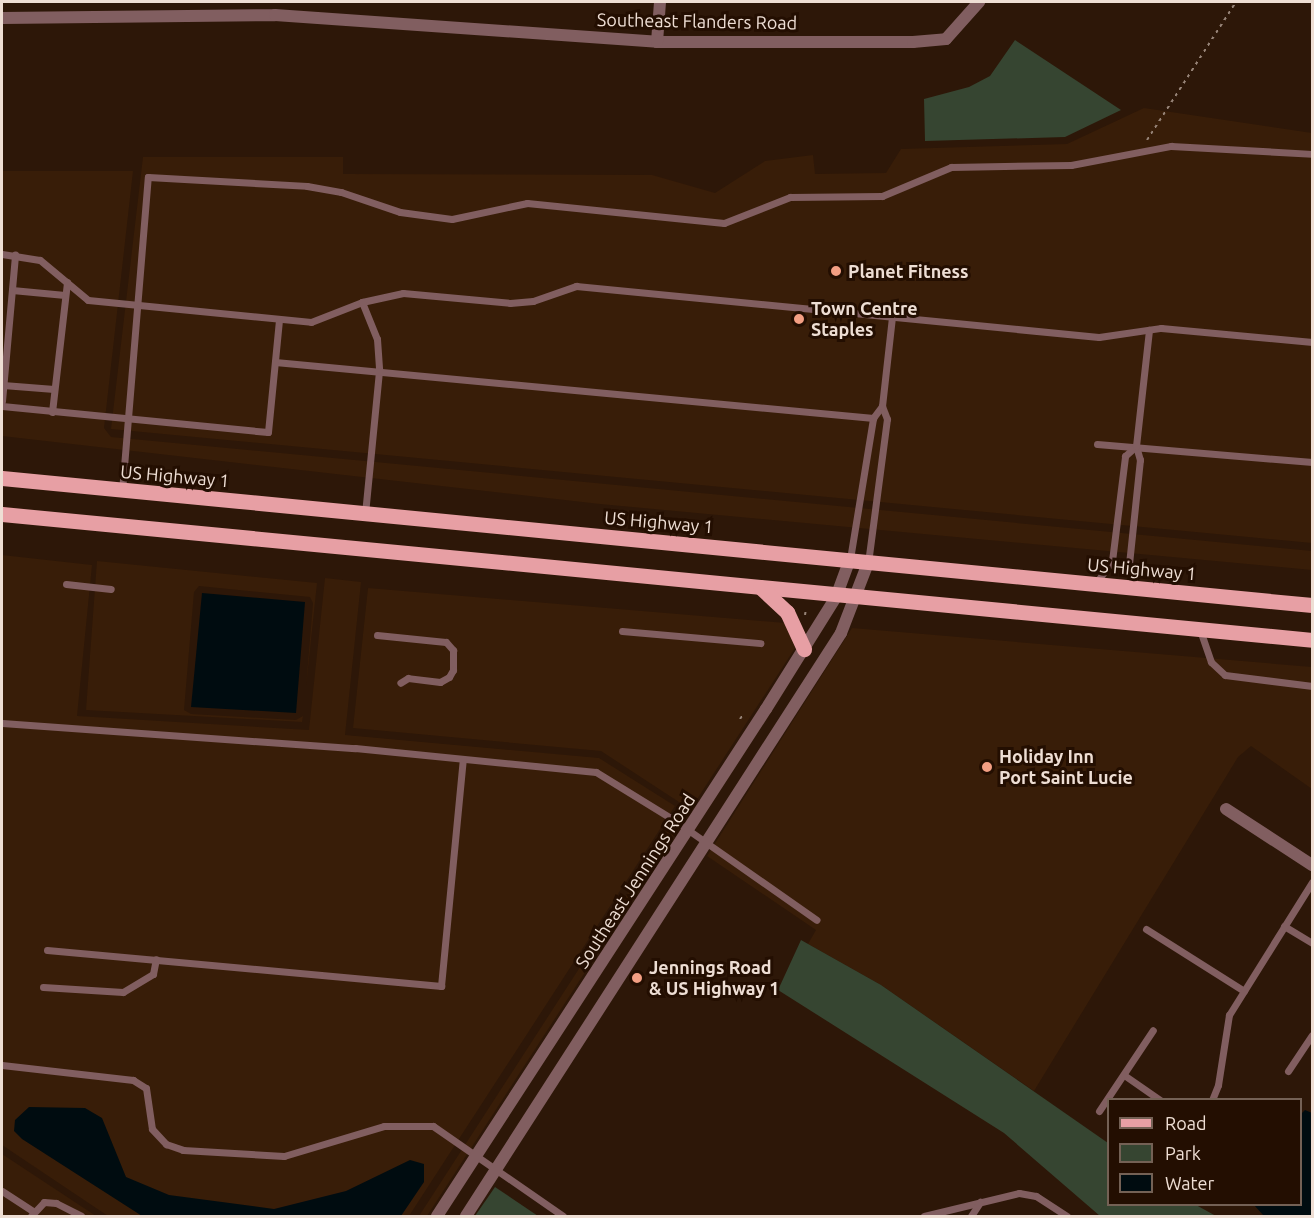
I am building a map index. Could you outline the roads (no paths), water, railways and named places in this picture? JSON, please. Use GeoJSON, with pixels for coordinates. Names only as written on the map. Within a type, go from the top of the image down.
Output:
{"type":"FeatureCollection","features":[{"type":"Feature","properties":{"kind":"main road","name":"US Highway 1"},"geometry":{"type":"LineString","coordinates":[[2,478],[1312,605]]}},
{"type":"Feature","properties":{"kind":"main road"},"geometry":{"type":"LineString","coordinates":[[2,514],[760,587],[855,599],[1312,640]]}},
{"type":"Feature","properties":{"kind":"main road"},"geometry":{"type":"LineString","coordinates":[[760,587],[787,612],[804,649]]}},
{"type":"Feature","properties":{"kind":"street"},"geometry":{"type":"LineString","coordinates":[[657,42],[660,2]]}},
{"type":"Feature","properties":{"kind":"street","name":"Southeast Flanders Road"},"geometry":{"type":"LineString","coordinates":[[2,18],[275,15],[657,42],[946,39],[979,2]]}},
{"type":"Feature","properties":{"kind":"street","name":"Southeast Jennings Road"},"geometry":{"type":"LineString","coordinates":[[437,1216],[690,830],[804,649],[836,597],[850,559]]}},
{"type":"Feature","properties":{"kind":"street"},"geometry":{"type":"LineString","coordinates":[[465,1216],[841,633],[868,562]]}},
{"type":"Feature","properties":{"kind":"street"},"geometry":{"type":"LineString","coordinates":[[1226,809],[1312,865]]}},
{"type":"Feature","properties":{"kind":"lane"},"geometry":{"type":"LineString","coordinates":[[122,491],[148,177],[306,186],[341,192],[400,212],[452,219],[527,203],[724,223],[790,197],[882,196],[951,166],[1071,165],[1170,146],[1312,154]]}},
{"type":"Feature","properties":{"kind":"lane"},"geometry":{"type":"LineString","coordinates":[[2,254],[40,260],[88,300],[279,320],[311,322],[362,302],[403,292],[510,303],[533,301],[576,286],[1099,337],[1161,328],[1312,342]]}},
{"type":"Feature","properties":{"kind":"lane"},"geometry":{"type":"LineString","coordinates":[[2,401],[15,255]]}},
{"type":"Feature","properties":{"kind":"lane"},"geometry":{"type":"LineString","coordinates":[[52,412],[67,282]]}},
{"type":"Feature","properties":{"kind":"lane"},"geometry":{"type":"LineString","coordinates":[[12,290],[65,296]]}},
{"type":"Feature","properties":{"kind":"lane"},"geometry":{"type":"LineString","coordinates":[[362,302],[377,339],[379,372],[365,514]]}},
{"type":"Feature","properties":{"kind":"lane"},"geometry":{"type":"LineString","coordinates":[[868,562],[887,419],[882,406],[892,317]]}},
{"type":"Feature","properties":{"kind":"lane"},"geometry":{"type":"LineString","coordinates":[[2,406],[268,432],[279,320]]}},
{"type":"Feature","properties":{"kind":"lane"},"geometry":{"type":"LineString","coordinates":[[1136,588],[1129,564],[1140,460],[1136,446],[1149,330]]}},
{"type":"Feature","properties":{"kind":"lane"},"geometry":{"type":"LineString","coordinates":[[275,362],[873,418]]}},
{"type":"Feature","properties":{"kind":"lane"},"geometry":{"type":"LineString","coordinates":[[3,385],[54,389]]}},
{"type":"Feature","properties":{"kind":"lane"},"geometry":{"type":"LineString","coordinates":[[850,559],[873,418],[882,406]]}},
{"type":"Feature","properties":{"kind":"lane"},"geometry":{"type":"LineString","coordinates":[[1096,444],[1312,462]]}},
{"type":"Feature","properties":{"kind":"lane"},"geometry":{"type":"LineString","coordinates":[[1095,585],[1112,561],[1125,456],[1136,446]]}},
{"type":"Feature","properties":{"kind":"lane"},"geometry":{"type":"LineString","coordinates":[[66,584],[111,589]]}},
{"type":"Feature","properties":{"kind":"lane"},"geometry":{"type":"LineString","coordinates":[[1200,630],[1211,663],[1225,675],[1312,686]]}},
{"type":"Feature","properties":{"kind":"lane"},"geometry":{"type":"LineString","coordinates":[[622,632],[760,643]]}},
{"type":"Feature","properties":{"kind":"lane"},"geometry":{"type":"LineString","coordinates":[[377,635],[446,642],[453,650],[453,670],[449,677],[440,681],[408,678],[400,683]]}},
{"type":"Feature","properties":{"kind":"lane"},"geometry":{"type":"LineString","coordinates":[[2,723],[463,759],[596,772],[690,830],[818,920]]}},
{"type":"Feature","properties":{"kind":"lane"},"geometry":{"type":"LineString","coordinates":[[47,950],[441,986],[463,759]]}},
{"type":"Feature","properties":{"kind":"lane"},"geometry":{"type":"LineString","coordinates":[[1213,1098],[1218,1085],[1229,1015],[1312,882]]}},
{"type":"Feature","properties":{"kind":"lane"},"geometry":{"type":"LineString","coordinates":[[1284,926],[1312,943]]}},
{"type":"Feature","properties":{"kind":"lane"},"geometry":{"type":"LineString","coordinates":[[1146,929],[1244,991]]}},
{"type":"Feature","properties":{"kind":"lane"},"geometry":{"type":"LineString","coordinates":[[43,987],[123,992],[153,974],[156,959]]}},
{"type":"Feature","properties":{"kind":"lane"},"geometry":{"type":"LineString","coordinates":[[1108,1098],[1153,1030]]}},
{"type":"Feature","properties":{"kind":"lane"},"geometry":{"type":"LineString","coordinates":[[1288,1071],[1312,1035]]}},
{"type":"Feature","properties":{"kind":"lane"},"geometry":{"type":"LineString","coordinates":[[2,1065],[133,1080],[146,1088],[152,1129],[166,1144],[183,1150],[284,1156],[384,1126],[433,1126],[497,1168],[563,1216]]}},
{"type":"Feature","properties":{"kind":"lane"},"geometry":{"type":"LineString","coordinates":[[1124,1075],[1157,1098]]}},
{"type":"Feature","properties":{"kind":"lane"},"geometry":{"type":"LineString","coordinates":[[1099,1111],[1107,1099]]}},
{"type":"Feature","properties":{"kind":"lane"},"geometry":{"type":"LineString","coordinates":[[2,1191],[32,1214],[44,1202],[56,1203],[81,1216]]}},
{"type":"Feature","properties":{"kind":"lane"},"geometry":{"type":"LineString","coordinates":[[924,1216],[1019,1193],[1036,1197],[1067,1216]]}},
{"type":"Feature","properties":{"kind":"lane"},"geometry":{"type":"LineString","coordinates":[[971,1216],[980,1202]]}},
{"type":"Feature","properties":{"kind":"water"},"geometry":{"type":"Polygon","coordinates":[[[202,593],[305,602],[296,713],[191,707],[202,593]]]}},
{"type":"Feature","properties":{"kind":"water"},"geometry":{"type":"Polygon","coordinates":[[[29,1107],[85,1108],[102,1118],[126,1177],[169,1195],[274,1209],[346,1191],[410,1160],[424,1164],[424,1182],[401,1216],[142,1216],[22,1139],[14,1131],[15,1120],[29,1107]]]}},
{"type":"Feature","properties":{"kind":"water"},"geometry":{"type":"Polygon","coordinates":[[[1305,1110],[1312,1113],[1312,1216],[1264,1216],[1255,1206],[1302,1206],[1302,1113],[1305,1110]]]}},
{"type":"Feature","properties":{"kind":"place","name":"Planet Fitness"},"geometry":{"type":"Point","coordinates":[836,271]}},
{"type":"Feature","properties":{"kind":"place","name":"Town Centre Staples"},"geometry":{"type":"Point","coordinates":[799,319]}},
{"type":"Feature","properties":{"kind":"place","name":"Holiday Inn Port Saint Lucie"},"geometry":{"type":"Point","coordinates":[987,767]}},
{"type":"Feature","properties":{"kind":"place","name":"Jennings Road & US Highway 1"},"geometry":{"type":"Point","coordinates":[637,978]}}]}
